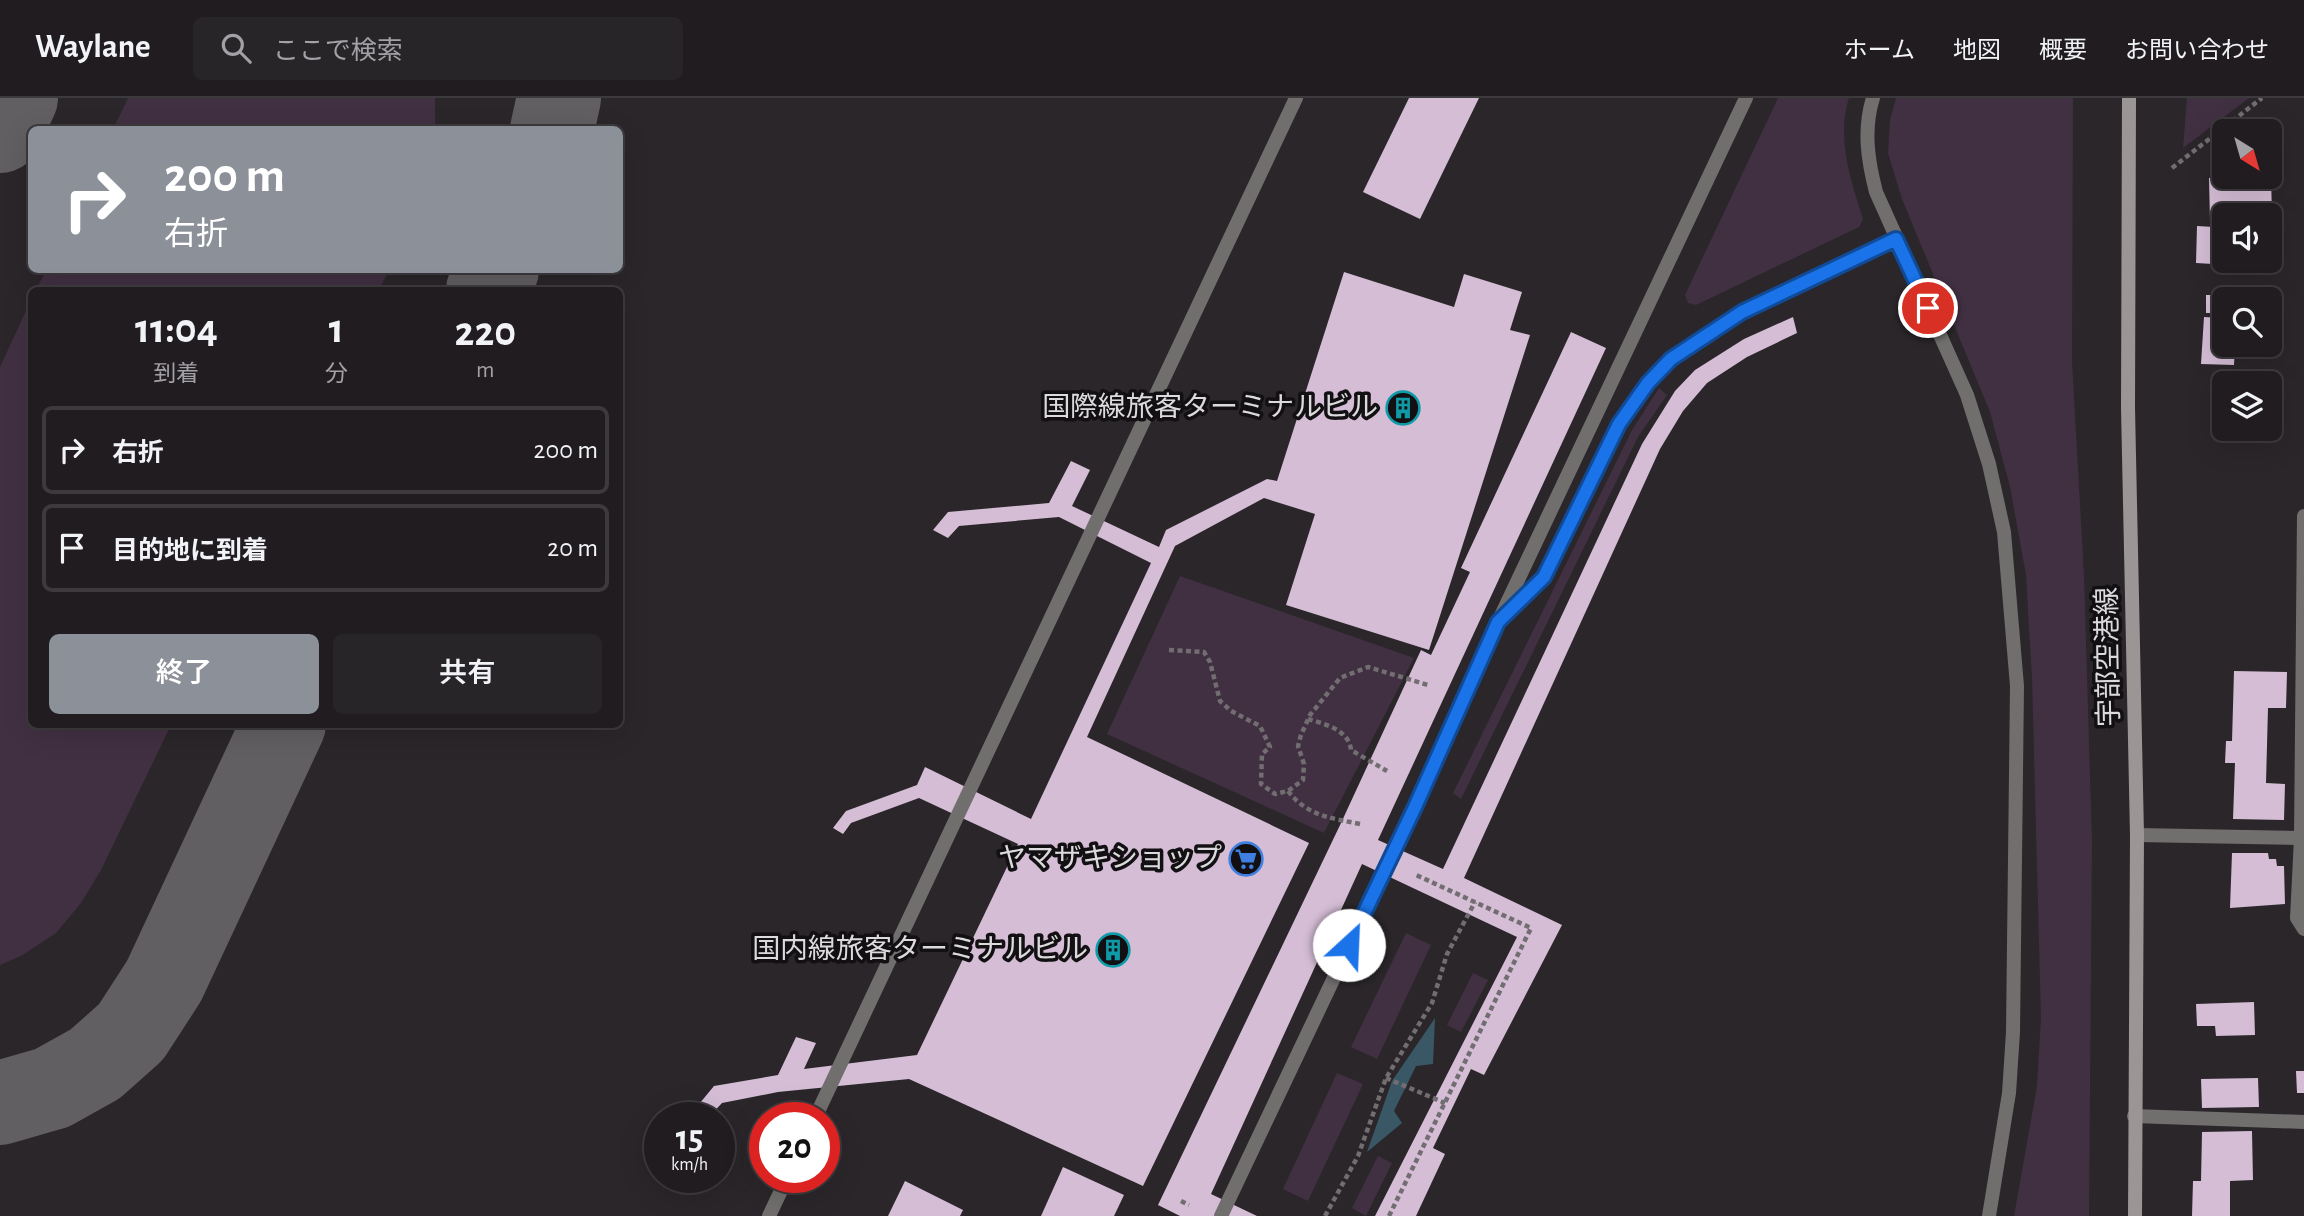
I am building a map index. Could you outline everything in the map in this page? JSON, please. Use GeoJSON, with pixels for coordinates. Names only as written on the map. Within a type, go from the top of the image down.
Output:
{"type":"FeatureCollection","features":[{"type":"Feature","properties":{"kind":"main road","name":"宇部空港線"},"geometry":{"type":"LineString","coordinates":[[2129,98],[2129,408],[2137,835],[2135,1216]]}},
{"type":"Feature","properties":{"kind":"street"},"geometry":{"type":"LineString","coordinates":[[824,1102],[1296,98]]}},
{"type":"Feature","properties":{"kind":"street"},"geometry":{"type":"LineString","coordinates":[[1221,1216],[1746,98]]}},
{"type":"Feature","properties":{"kind":"street"},"geometry":{"type":"LineString","coordinates":[[1872,98],[1866,131],[1868,161],[1876,192],[1967,395],[1985,452],[2004,532],[2017,686],[2013,1032],[2009,1093],[1989,1216]]}},
{"type":"Feature","properties":{"kind":"street"},"geometry":{"type":"LineString","coordinates":[[1498,622],[1544,577],[1619,424],[1648,383],[1671,359],[1742,312],[1896,239]]}},
{"type":"Feature","properties":{"kind":"street"},"geometry":{"type":"LineString","coordinates":[[2304,516],[2301,838],[2297,918],[2304,929]]}},
{"type":"Feature","properties":{"kind":"street"},"geometry":{"type":"LineString","coordinates":[[2137,835],[2301,838]]}},
{"type":"Feature","properties":{"kind":"street"},"geometry":{"type":"LineString","coordinates":[[2134,1116],[2304,1122]]}},
{"type":"Feature","properties":{"kind":"street"},"geometry":{"type":"LineString","coordinates":[[769,1216],[780,1193]]}},
{"type":"Feature","properties":{"kind":"path"},"geometry":{"type":"LineString","coordinates":[[2172,168],[2262,98]]}},
{"type":"Feature","properties":{"kind":"path"},"geometry":{"type":"LineString","coordinates":[[1169,650],[1204,652],[1210,662],[1220,701],[1239,716],[1260,726],[1270,747],[1262,754],[1261,784],[1275,794],[1288,791],[1303,780],[1304,764],[1298,746],[1308,719],[1340,678],[1368,667],[1428,685]]}},
{"type":"Feature","properties":{"kind":"path"},"geometry":{"type":"LineString","coordinates":[[1308,719],[1324,723],[1343,733],[1351,750],[1387,771]]}},
{"type":"Feature","properties":{"kind":"path"},"geometry":{"type":"LineString","coordinates":[[1288,791],[1309,811],[1360,824]]}},
{"type":"Feature","properties":{"kind":"path"},"geometry":{"type":"LineString","coordinates":[[1389,1216],[1531,928],[1414,874]]}},
{"type":"Feature","properties":{"kind":"path"},"geometry":{"type":"LineString","coordinates":[[1325,1216],[1358,1156],[1385,1077],[1432,1003],[1447,954],[1475,902]]}},
{"type":"Feature","properties":{"kind":"path"},"geometry":{"type":"LineString","coordinates":[[1385,1077],[1445,1103]]}},
{"type":"Feature","properties":{"kind":"path"},"geometry":{"type":"LineString","coordinates":[[1181,1201],[1189,1205]]}},
{"type":"Feature","properties":{"kind":"shaded area"},"geometry":{"type":"Polygon","coordinates":[[[128,98],[435,98],[435,126],[114,126],[128,98]]]}},
{"type":"Feature","properties":{"kind":"shaded area"},"geometry":{"type":"Polygon","coordinates":[[[1778,98],[1849,98],[1845,113],[1845,144],[1850,175],[1863,219],[1859,227],[1696,305],[1688,303],[1685,295],[1778,98]]]}},
{"type":"Feature","properties":{"kind":"shaded area"},"geometry":{"type":"Polygon","coordinates":[[[1896,98],[2073,98],[2072,361],[2084,576],[2092,842],[2089,1216],[2014,1216],[2037,1086],[2041,1018],[2032,678],[2026,575],[2010,487],[1990,412],[1902,199],[1888,153],[1890,120],[1896,98]]]}},
{"type":"Feature","properties":{"kind":"shaded area"},"geometry":{"type":"Polygon","coordinates":[[[2187,98],[2249,98],[2221,119],[2212,119],[2212,126],[2183,148],[2187,98]]]}},
{"type":"Feature","properties":{"kind":"shaded area"},"geometry":{"type":"Polygon","coordinates":[[[44,273],[388,273],[380,287],[38,287],[44,273]]]}},
{"type":"Feature","properties":{"kind":"shaded area"},"geometry":{"type":"Polygon","coordinates":[[[28,306],[28,728],[170,728],[101,870],[81,903],[56,933],[21,956],[0,965],[0,367],[28,306]]]}},
{"type":"Feature","properties":{"kind":"shaded area"},"geometry":{"type":"Polygon","coordinates":[[[1659,388],[1667,395],[1638,437],[1461,799],[1453,793],[1632,430],[1659,388]]]}},
{"type":"Feature","properties":{"kind":"shaded area"},"geometry":{"type":"Polygon","coordinates":[[[1180,576],[1414,658],[1324,833],[1107,734],[1180,576]]]}},
{"type":"Feature","properties":{"kind":"shaded area"},"geometry":{"type":"Polygon","coordinates":[[[1406,933],[1431,945],[1377,1059],[1351,1047],[1406,933]]]}},
{"type":"Feature","properties":{"kind":"shaded area"},"geometry":{"type":"Polygon","coordinates":[[[1473,973],[1488,980],[1461,1032],[1447,1025],[1473,973]]]}},
{"type":"Feature","properties":{"kind":"shaded area"},"geometry":{"type":"Polygon","coordinates":[[[1337,1073],[1363,1084],[1308,1201],[1283,1189],[1337,1073]]]}},
{"type":"Feature","properties":{"kind":"shaded area"},"geometry":{"type":"Polygon","coordinates":[[[1378,1156],[1392,1163],[1366,1216],[1352,1208],[1378,1156]]]}},
{"type":"Feature","properties":{"kind":"water"},"geometry":{"type":"Polygon","coordinates":[[[1435,1018],[1433,1064],[1416,1066],[1394,1111],[1402,1123],[1367,1152],[1392,1081],[1435,1018]]]}},
{"type":"Feature","properties":{"kind":"building"},"geometry":{"type":"Polygon","coordinates":[[[1409,98],[1479,98],[1420,219],[1363,192],[1409,98]]]}},
{"type":"Feature","properties":{"kind":"building"},"geometry":{"type":"Polygon","coordinates":[[[2209,178],[2212,178],[2212,189],[2271,189],[2272,203],[2212,203],[2210,221],[2209,178]]]}},
{"type":"Feature","properties":{"kind":"building"},"geometry":{"type":"Polygon","coordinates":[[[2197,226],[2212,227],[2212,264],[2196,263],[2197,226]]]}},
{"type":"Feature","properties":{"kind":"building"},"geometry":{"type":"Polygon","coordinates":[[[1344,272],[1454,307],[1464,274],[1522,292],[1510,330],[1530,335],[1429,650],[1286,605],[1315,514],[1264,498],[1175,546],[1087,737],[1309,843],[1143,1186],[909,1079],[778,1092],[727,1102],[701,1102],[714,1086],[778,1075],[796,1037],[816,1043],[804,1069],[917,1055],[1018,844],[919,798],[851,823],[843,834],[833,828],[846,811],[917,785],[925,767],[1031,819],[1151,563],[1059,517],[959,526],[948,538],[933,530],[948,512],[1049,503],[1071,461],[1090,470],[1072,506],[1159,547],[1166,530],[1267,479],[1277,481],[1344,272]]]}},
{"type":"Feature","properties":{"kind":"building"},"geometry":{"type":"Polygon","coordinates":[[[2206,295],[2212,295],[2212,313],[2206,313],[2206,295]]]}},
{"type":"Feature","properties":{"kind":"building"},"geometry":{"type":"Polygon","coordinates":[[[1793,317],[1797,333],[1747,357],[1707,383],[1683,411],[1660,449],[1464,878],[1562,925],[1484,1075],[1471,1069],[1433,1148],[1445,1154],[1416,1216],[1375,1216],[1517,937],[1362,864],[1211,1194],[1257,1216],[1180,1216],[1158,1205],[1421,650],[1431,655],[1470,572],[1461,568],[1571,332],[1606,348],[1378,840],[1443,869],[1642,444],[1675,391],[1695,370],[1744,339],[1793,317]]]}},
{"type":"Feature","properties":{"kind":"building"},"geometry":{"type":"Polygon","coordinates":[[[2204,317],[2212,317],[2212,357],[2234,357],[2234,365],[2201,364],[2204,317]]]}},
{"type":"Feature","properties":{"kind":"building"},"geometry":{"type":"Polygon","coordinates":[[[2234,671],[2287,672],[2286,708],[2268,708],[2266,783],[2285,784],[2284,820],[2233,819],[2235,763],[2225,763],[2226,741],[2232,741],[2234,671]]]}},
{"type":"Feature","properties":{"kind":"building"},"geometry":{"type":"Polygon","coordinates":[[[2232,853],[2268,853],[2269,859],[2276,859],[2277,866],[2284,866],[2285,904],[2230,908],[2232,853]]]}},
{"type":"Feature","properties":{"kind":"building"},"geometry":{"type":"Polygon","coordinates":[[[2254,1002],[2255,1035],[2216,1036],[2215,1026],[2197,1026],[2196,1004],[2254,1002]]]}},
{"type":"Feature","properties":{"kind":"building"},"geometry":{"type":"Polygon","coordinates":[[[2296,1071],[2304,1071],[2304,1093],[2297,1093],[2296,1071]]]}},
{"type":"Feature","properties":{"kind":"building"},"geometry":{"type":"Polygon","coordinates":[[[2258,1078],[2259,1107],[2202,1108],[2201,1079],[2258,1078]]]}},
{"type":"Feature","properties":{"kind":"building"},"geometry":{"type":"Polygon","coordinates":[[[2252,1131],[2253,1180],[2230,1181],[2230,1216],[2192,1216],[2193,1181],[2201,1181],[2202,1132],[2252,1131]]]}},
{"type":"Feature","properties":{"kind":"building"},"geometry":{"type":"Polygon","coordinates":[[[1063,1167],[1124,1195],[1114,1216],[1041,1216],[1063,1167]]]}},
{"type":"Feature","properties":{"kind":"building"},"geometry":{"type":"Polygon","coordinates":[[[905,1181],[963,1210],[960,1216],[888,1216],[905,1181]]]}},
{"type":"Feature","properties":{"kind":"taxiway"},"geometry":{"type":"LineString","coordinates":[[0,131],[16,98]]}},
{"type":"Feature","properties":{"kind":"taxiway"},"geometry":{"type":"LineString","coordinates":[[553,126],[559,98]]}},
{"type":"Feature","properties":{"kind":"taxiway"},"geometry":{"type":"LineString","coordinates":[[489,287],[496,273]]}},
{"type":"Feature","properties":{"kind":"taxiway"},"geometry":{"type":"LineString","coordinates":[[0,1103],[52,1088],[95,1064],[131,1032],[164,981],[282,728]]}},
{"type":"Feature","properties":{"kind":"place","name":"国際線旅客ターミナルビル"},"geometry":{"type":"Point","coordinates":[1403,408]}},
{"type":"Feature","properties":{"kind":"place","name":"ヤマザキショップ"},"geometry":{"type":"Point","coordinates":[1246,859]}},
{"type":"Feature","properties":{"kind":"place","name":"国内線旅客ターミナルビル"},"geometry":{"type":"Point","coordinates":[1113,950]}},
{"type":"Feature","properties":{"kind":"route"},"geometry":{"type":"LineString","coordinates":[[1349,945],[1415,807],[1498,622],[1544,577],[1619,424],[1648,383],[1671,359],[1742,312],[1896,239],[1928,308]]}}]}
